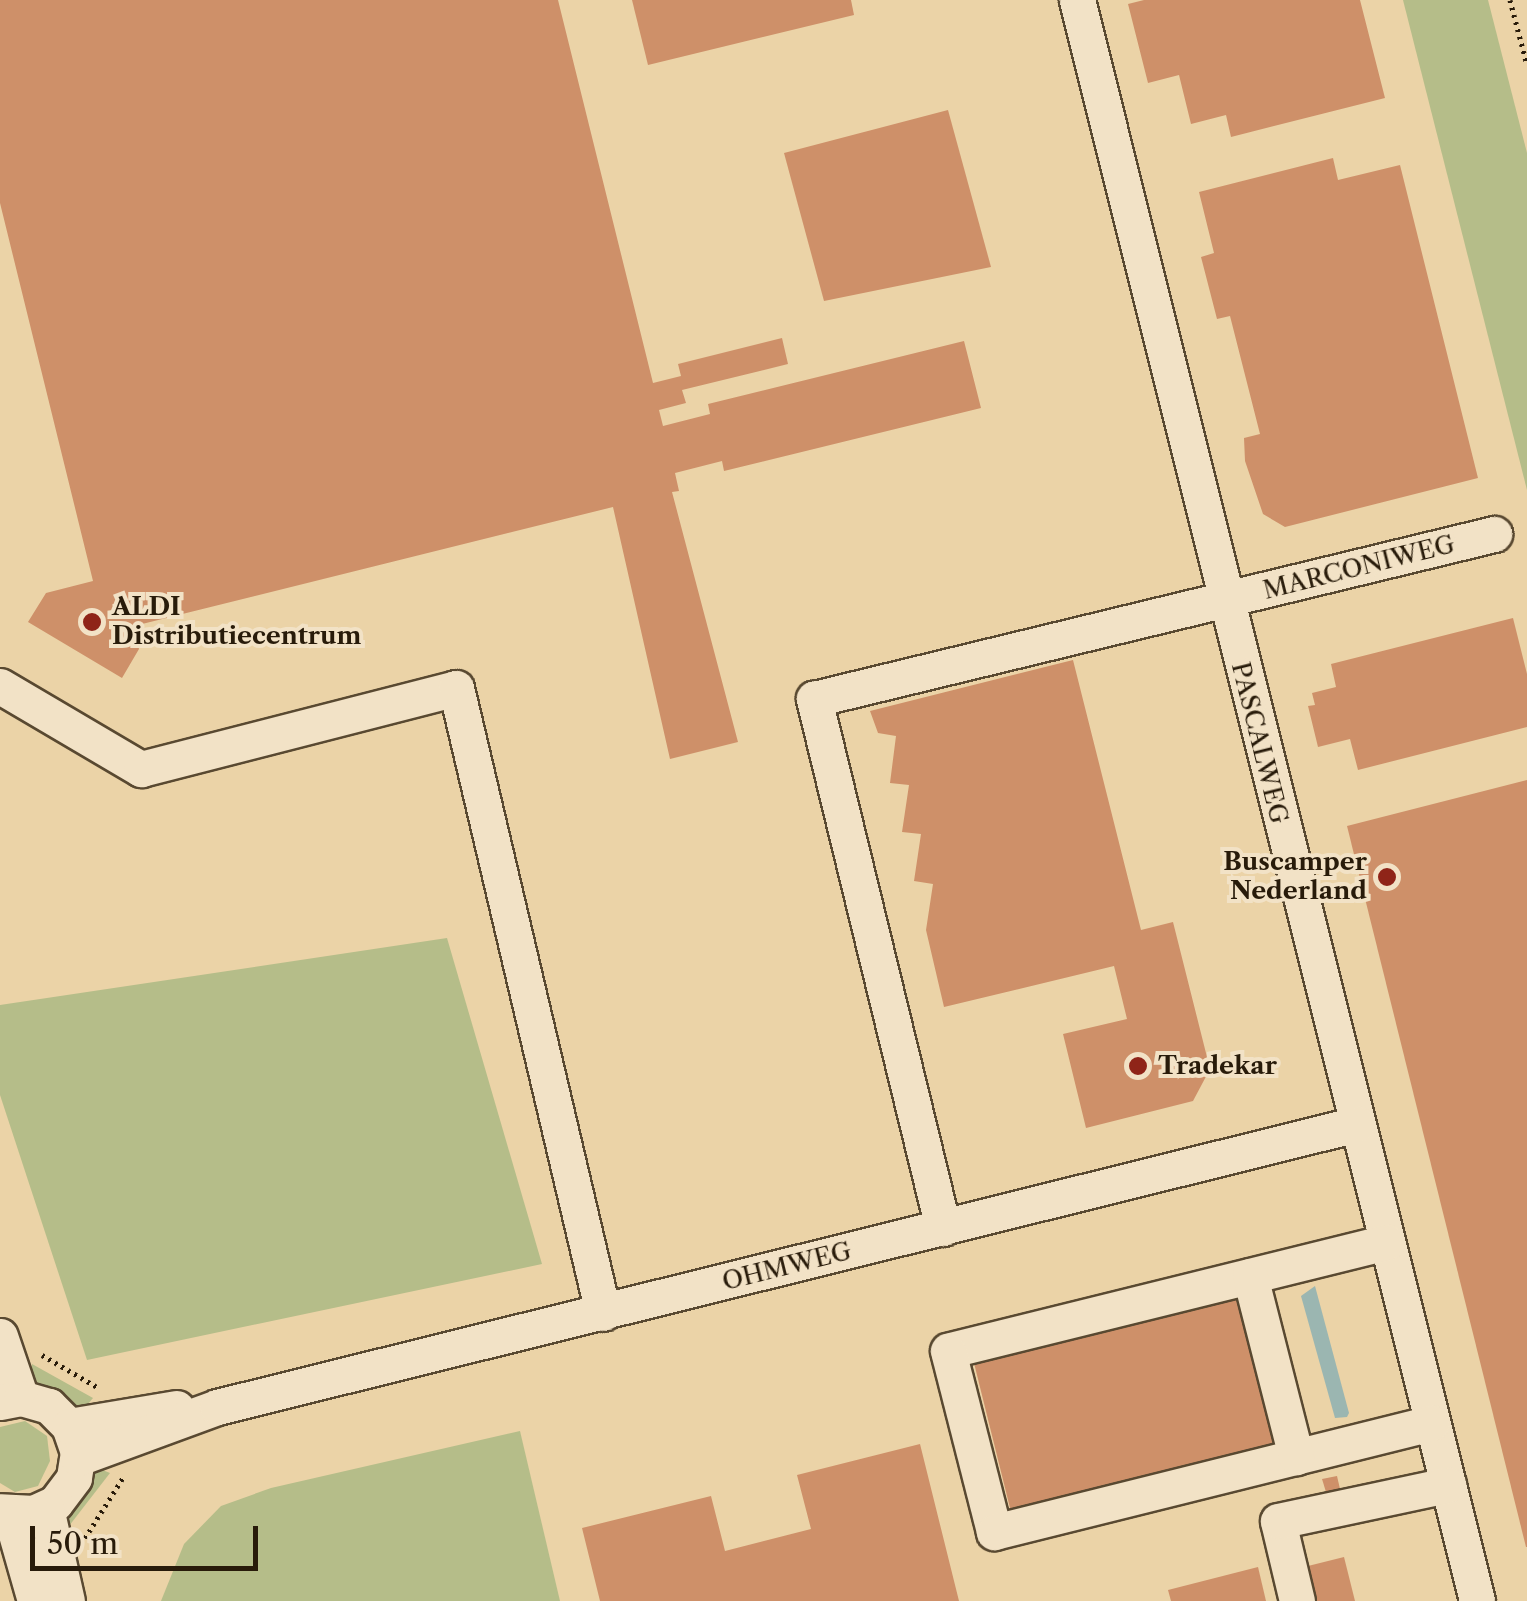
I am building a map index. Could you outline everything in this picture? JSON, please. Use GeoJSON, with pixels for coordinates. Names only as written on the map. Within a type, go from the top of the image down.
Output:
{"type":"FeatureCollection","features":[{"type":"Feature","properties":{"kind":"street","name":"PASCALWEG"},"geometry":{"type":"LineString","coordinates":[[1076,0],[1223,602],[1476,1601]]}},
{"type":"Feature","properties":{"kind":"street","name":"MARCONIWEG"},"geometry":{"type":"LineString","coordinates":[[944,1228],[814,700],[1494,534]]}},
{"type":"Feature","properties":{"kind":"street"},"geometry":{"type":"LineString","coordinates":[[0,686],[141,769],[456,688],[603,1313]]}},
{"type":"Feature","properties":{"kind":"street","name":"OHMWEG"},"geometry":{"type":"LineString","coordinates":[[74,1442],[1357,1124]]}},
{"type":"Feature","properties":{"kind":"street"},"geometry":{"type":"LineString","coordinates":[[1387,1242],[948,1351],[994,1532],[1432,1423]]}},
{"type":"Feature","properties":{"kind":"street"},"geometry":{"type":"LineString","coordinates":[[1250,1276],[1296,1457]]}},
{"type":"Feature","properties":{"kind":"street"},"geometry":{"type":"LineString","coordinates":[[0,1336],[10,1400],[48,1406],[74,1442],[69,1488],[46,1508],[5,1512],[35,1601]]}},
{"type":"Feature","properties":{"kind":"street"},"geometry":{"type":"LineString","coordinates":[[1297,1601],[1278,1520],[1448,1485]]}},
{"type":"Feature","properties":{"kind":"street"},"geometry":{"type":"LineString","coordinates":[[46,1508],[67,1601]]}},
{"type":"Feature","properties":{"kind":"path"},"geometry":{"type":"LineString","coordinates":[[1510,0],[1527,64]]}},
{"type":"Feature","properties":{"kind":"green space"},"geometry":{"type":"Polygon","coordinates":[[[1403,0],[1488,0],[1527,153],[1527,490],[1403,0]]]}},
{"type":"Feature","properties":{"kind":"green space"},"geometry":{"type":"Polygon","coordinates":[[[447,938],[542,1264],[87,1360],[0,1095],[0,1005],[447,938]]]}},
{"type":"Feature","properties":{"kind":"green space"},"geometry":{"type":"Polygon","coordinates":[[[32,1364],[93,1398],[83,1410],[31,1381],[32,1364]]]}},
{"type":"Feature","properties":{"kind":"green space"},"geometry":{"type":"Polygon","coordinates":[[[25,1421],[47,1436],[50,1461],[38,1486],[15,1492],[0,1483],[0,1427],[25,1421]]]}},
{"type":"Feature","properties":{"kind":"green space"},"geometry":{"type":"Polygon","coordinates":[[[520,1431],[560,1601],[161,1601],[184,1544],[221,1506],[271,1488],[520,1431]]]}},
{"type":"Feature","properties":{"kind":"green space"},"geometry":{"type":"Polygon","coordinates":[[[95,1467],[110,1473],[69,1526],[62,1514],[95,1467]]]}},
{"type":"Feature","properties":{"kind":"water"},"geometry":{"type":"Polygon","coordinates":[[[1315,1286],[1347,1417],[1335,1418],[1301,1296],[1315,1286]]]}},
{"type":"Feature","properties":{"kind":"building"},"geometry":{"type":"Polygon","coordinates":[[[0,0],[558,0],[653,383],[681,376],[678,364],[782,338],[788,364],[682,390],[686,403],[659,410],[663,426],[710,414],[708,404],[964,341],[981,408],[724,471],[722,461],[675,473],[679,491],[672,492],[738,742],[670,759],[613,507],[134,626],[139,649],[122,678],[28,622],[46,593],[93,581],[0,203],[0,0]]]}},
{"type":"Feature","properties":{"kind":"building"},"geometry":{"type":"Polygon","coordinates":[[[632,0],[851,0],[854,15],[648,65],[632,0]]]}},
{"type":"Feature","properties":{"kind":"building"},"geometry":{"type":"Polygon","coordinates":[[[1144,0],[1360,0],[1385,98],[1231,137],[1226,115],[1191,124],[1179,75],[1148,83],[1128,4],[1144,0]]]}},
{"type":"Feature","properties":{"kind":"building"},"geometry":{"type":"Polygon","coordinates":[[[948,110],[991,267],[824,301],[784,153],[948,110]]]}},
{"type":"Feature","properties":{"kind":"building"},"geometry":{"type":"Polygon","coordinates":[[[1333,158],[1338,180],[1400,165],[1478,478],[1285,527],[1263,514],[1245,461],[1244,438],[1260,434],[1230,316],[1217,319],[1201,257],[1214,253],[1199,192],[1333,158]]]}},
{"type":"Feature","properties":{"kind":"building"},"geometry":{"type":"Polygon","coordinates":[[[1513,618],[1527,674],[1527,727],[1358,770],[1350,739],[1318,747],[1308,706],[1315,705],[1312,693],[1336,687],[1331,664],[1513,618]]]}},
{"type":"Feature","properties":{"kind":"building"},"geometry":{"type":"Polygon","coordinates":[[[1073,660],[1141,930],[1173,922],[1210,1069],[1193,1101],[1086,1128],[1063,1034],[1127,1019],[1114,966],[944,1007],[926,930],[933,884],[914,881],[921,834],[902,832],[909,785],[890,783],[896,736],[878,733],[870,711],[1073,660]]]}},
{"type":"Feature","properties":{"kind":"building"},"geometry":{"type":"Polygon","coordinates":[[[1527,780],[1527,1547],[1526,1547],[1347,826],[1527,780]]]}},
{"type":"Feature","properties":{"kind":"building"},"geometry":{"type":"Polygon","coordinates":[[[1240,1296],[1278,1445],[1011,1512],[974,1363],[1240,1296]]]}},
{"type":"Feature","properties":{"kind":"building"},"geometry":{"type":"Polygon","coordinates":[[[920,1444],[959,1601],[600,1601],[582,1528],[711,1496],[725,1551],[811,1529],[797,1475],[920,1444]]]}},
{"type":"Feature","properties":{"kind":"building"},"geometry":{"type":"Polygon","coordinates":[[[1337,1476],[1340,1489],[1326,1492],[1322,1479],[1337,1476]]]}},
{"type":"Feature","properties":{"kind":"building"},"geometry":{"type":"Polygon","coordinates":[[[1344,1557],[1355,1601],[1309,1601],[1300,1568],[1344,1557]]]}},
{"type":"Feature","properties":{"kind":"building"},"geometry":{"type":"Polygon","coordinates":[[[1258,1567],[1266,1601],[1171,1601],[1168,1590],[1258,1567]]]}},
{"type":"Feature","properties":{"kind":"place","name":"ALDI Distributiecentrum"},"geometry":{"type":"Point","coordinates":[92,622]}},
{"type":"Feature","properties":{"kind":"place","name":"Buscamper Nederland"},"geometry":{"type":"Point","coordinates":[1387,877]}},
{"type":"Feature","properties":{"kind":"place","name":"Tradekar"},"geometry":{"type":"Point","coordinates":[1138,1066]}}]}
